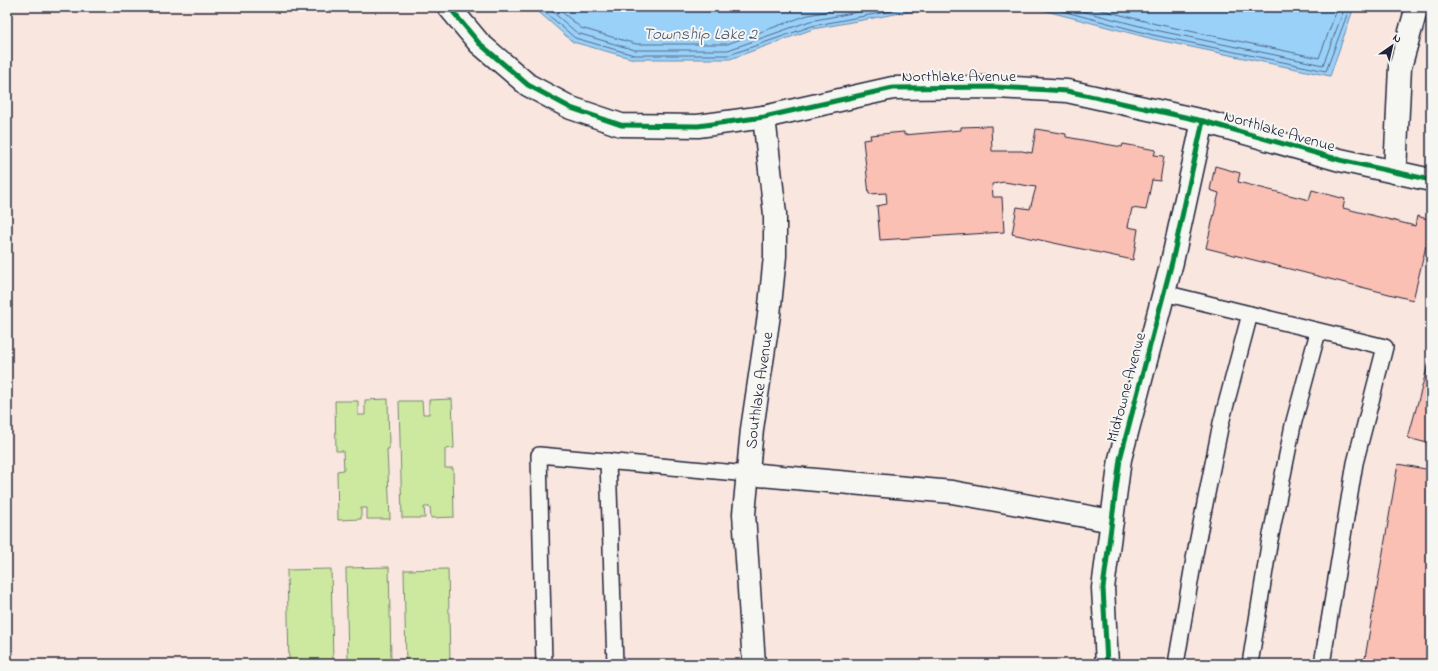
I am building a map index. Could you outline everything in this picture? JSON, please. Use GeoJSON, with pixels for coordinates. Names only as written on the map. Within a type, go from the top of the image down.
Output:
{"type":"FeatureCollection","features":[{"type":"Feature","properties":{"kind":"street","name":"Northlake Avenue"},"geometry":{"type":"LineString","coordinates":[[448,7],[479,43],[528,85],[571,108],[621,125],[698,126],[764,117],[893,88],[996,87],[1067,91],[1203,121],[1340,160],[1431,180]]}},
{"type":"Feature","properties":{"kind":"street"},"geometry":{"type":"LineString","coordinates":[[1395,172],[1400,67],[1417,7]]}},
{"type":"Feature","properties":{"kind":"street","name":"Southlake Avenue"},"geometry":{"type":"LineString","coordinates":[[754,664],[744,514],[752,429],[769,316],[774,256],[775,214],[764,117]]}},
{"type":"Feature","properties":{"kind":"street","name":"Midtowne Avenue"},"geometry":{"type":"LineString","coordinates":[[1107,664],[1103,588],[1120,459],[1172,262],[1203,121]]}},
{"type":"Feature","properties":{"kind":"street"},"geometry":{"type":"LineString","coordinates":[[748,474],[952,492],[1112,521]]}},
{"type":"Feature","properties":{"kind":"lane"},"geometry":{"type":"LineString","coordinates":[[1164,293],[1318,332],[1385,347],[1355,463],[1322,664]]}},
{"type":"Feature","properties":{"kind":"lane"},"geometry":{"type":"LineString","coordinates":[[1176,664],[1220,423],[1250,314]]}},
{"type":"Feature","properties":{"kind":"lane"},"geometry":{"type":"LineString","coordinates":[[1250,664],[1269,545],[1293,425],[1318,332]]}},
{"type":"Feature","properties":{"kind":"lane"},"geometry":{"type":"LineString","coordinates":[[544,664],[539,455],[748,474]]}},
{"type":"Feature","properties":{"kind":"lane"},"geometry":{"type":"LineString","coordinates":[[608,461],[614,664]]}},
{"type":"Feature","properties":{"kind":"green space"},"geometry":{"type":"Polygon","coordinates":[[[388,399],[389,449],[387,449],[390,519],[367,519],[367,508],[361,508],[361,519],[338,520],[337,471],[344,470],[343,451],[336,451],[335,401],[358,401],[358,415],[365,415],[365,400],[388,399]]]}},
{"type":"Feature","properties":{"kind":"green space"},"geometry":{"type":"Polygon","coordinates":[[[452,399],[454,448],[445,449],[445,468],[453,468],[454,517],[431,518],[430,507],[424,507],[425,518],[402,518],[399,401],[422,401],[423,414],[429,414],[429,400],[452,399]]]}},
{"type":"Feature","properties":{"kind":"green space"},"geometry":{"type":"Polygon","coordinates":[[[389,567],[391,660],[348,661],[346,568],[389,567]]]}},
{"type":"Feature","properties":{"kind":"green space"},"geometry":{"type":"Polygon","coordinates":[[[331,569],[333,662],[289,663],[287,570],[331,569]]]}},
{"type":"Feature","properties":{"kind":"green space"},"geometry":{"type":"Polygon","coordinates":[[[448,569],[450,662],[406,663],[404,570],[448,569]]]}},
{"type":"Feature","properties":{"kind":"water","name":"Township Lake 2"},"geometry":{"type":"Polygon","coordinates":[[[533,7],[966,7],[901,13],[813,29],[730,59],[634,59],[573,42],[533,7]]]}},
{"type":"Feature","properties":{"kind":"water"},"geometry":{"type":"Polygon","coordinates":[[[1031,7],[1354,7],[1330,76],[1153,39],[1031,7]]]}},
{"type":"Feature","properties":{"kind":"building"},"geometry":{"type":"Polygon","coordinates":[[[991,126],[992,151],[1022,151],[1032,153],[1036,129],[1066,134],[1066,137],[1122,147],[1123,144],[1156,150],[1154,155],[1164,156],[1160,181],[1152,180],[1146,210],[1132,208],[1128,227],[1138,229],[1133,260],[1012,234],[1017,207],[1030,209],[1036,187],[1004,182],[992,184],[993,197],[1002,197],[1004,232],[880,240],[877,206],[887,204],[886,193],[869,194],[863,140],[871,139],[870,135],[904,132],[904,135],[961,130],[961,127],[991,126]]]}},
{"type":"Feature","properties":{"kind":"building"},"geometry":{"type":"Polygon","coordinates":[[[1215,166],[1240,173],[1238,182],[1309,200],[1312,190],[1345,199],[1343,208],[1415,226],[1417,216],[1431,220],[1431,248],[1426,246],[1413,300],[1206,248],[1219,193],[1210,190],[1215,166]]]}},
{"type":"Feature","properties":{"kind":"building"},"geometry":{"type":"Polygon","coordinates":[[[1431,354],[1431,444],[1408,438],[1431,354]]]}},
{"type":"Feature","properties":{"kind":"building"},"geometry":{"type":"Polygon","coordinates":[[[1398,464],[1431,470],[1431,664],[1364,664],[1398,464]]]}},
{"type":"Feature","properties":{"kind":"cycle path"},"geometry":{"type":"LineString","coordinates":[[449,7],[479,43],[528,85],[571,108],[621,125],[698,126],[764,117],[893,88],[996,87],[1067,91],[1203,121],[1340,160],[1431,180]]}},
{"type":"Feature","properties":{"kind":"cycle path"},"geometry":{"type":"LineString","coordinates":[[1107,664],[1103,588],[1120,459],[1172,262],[1203,121]]}}]}
